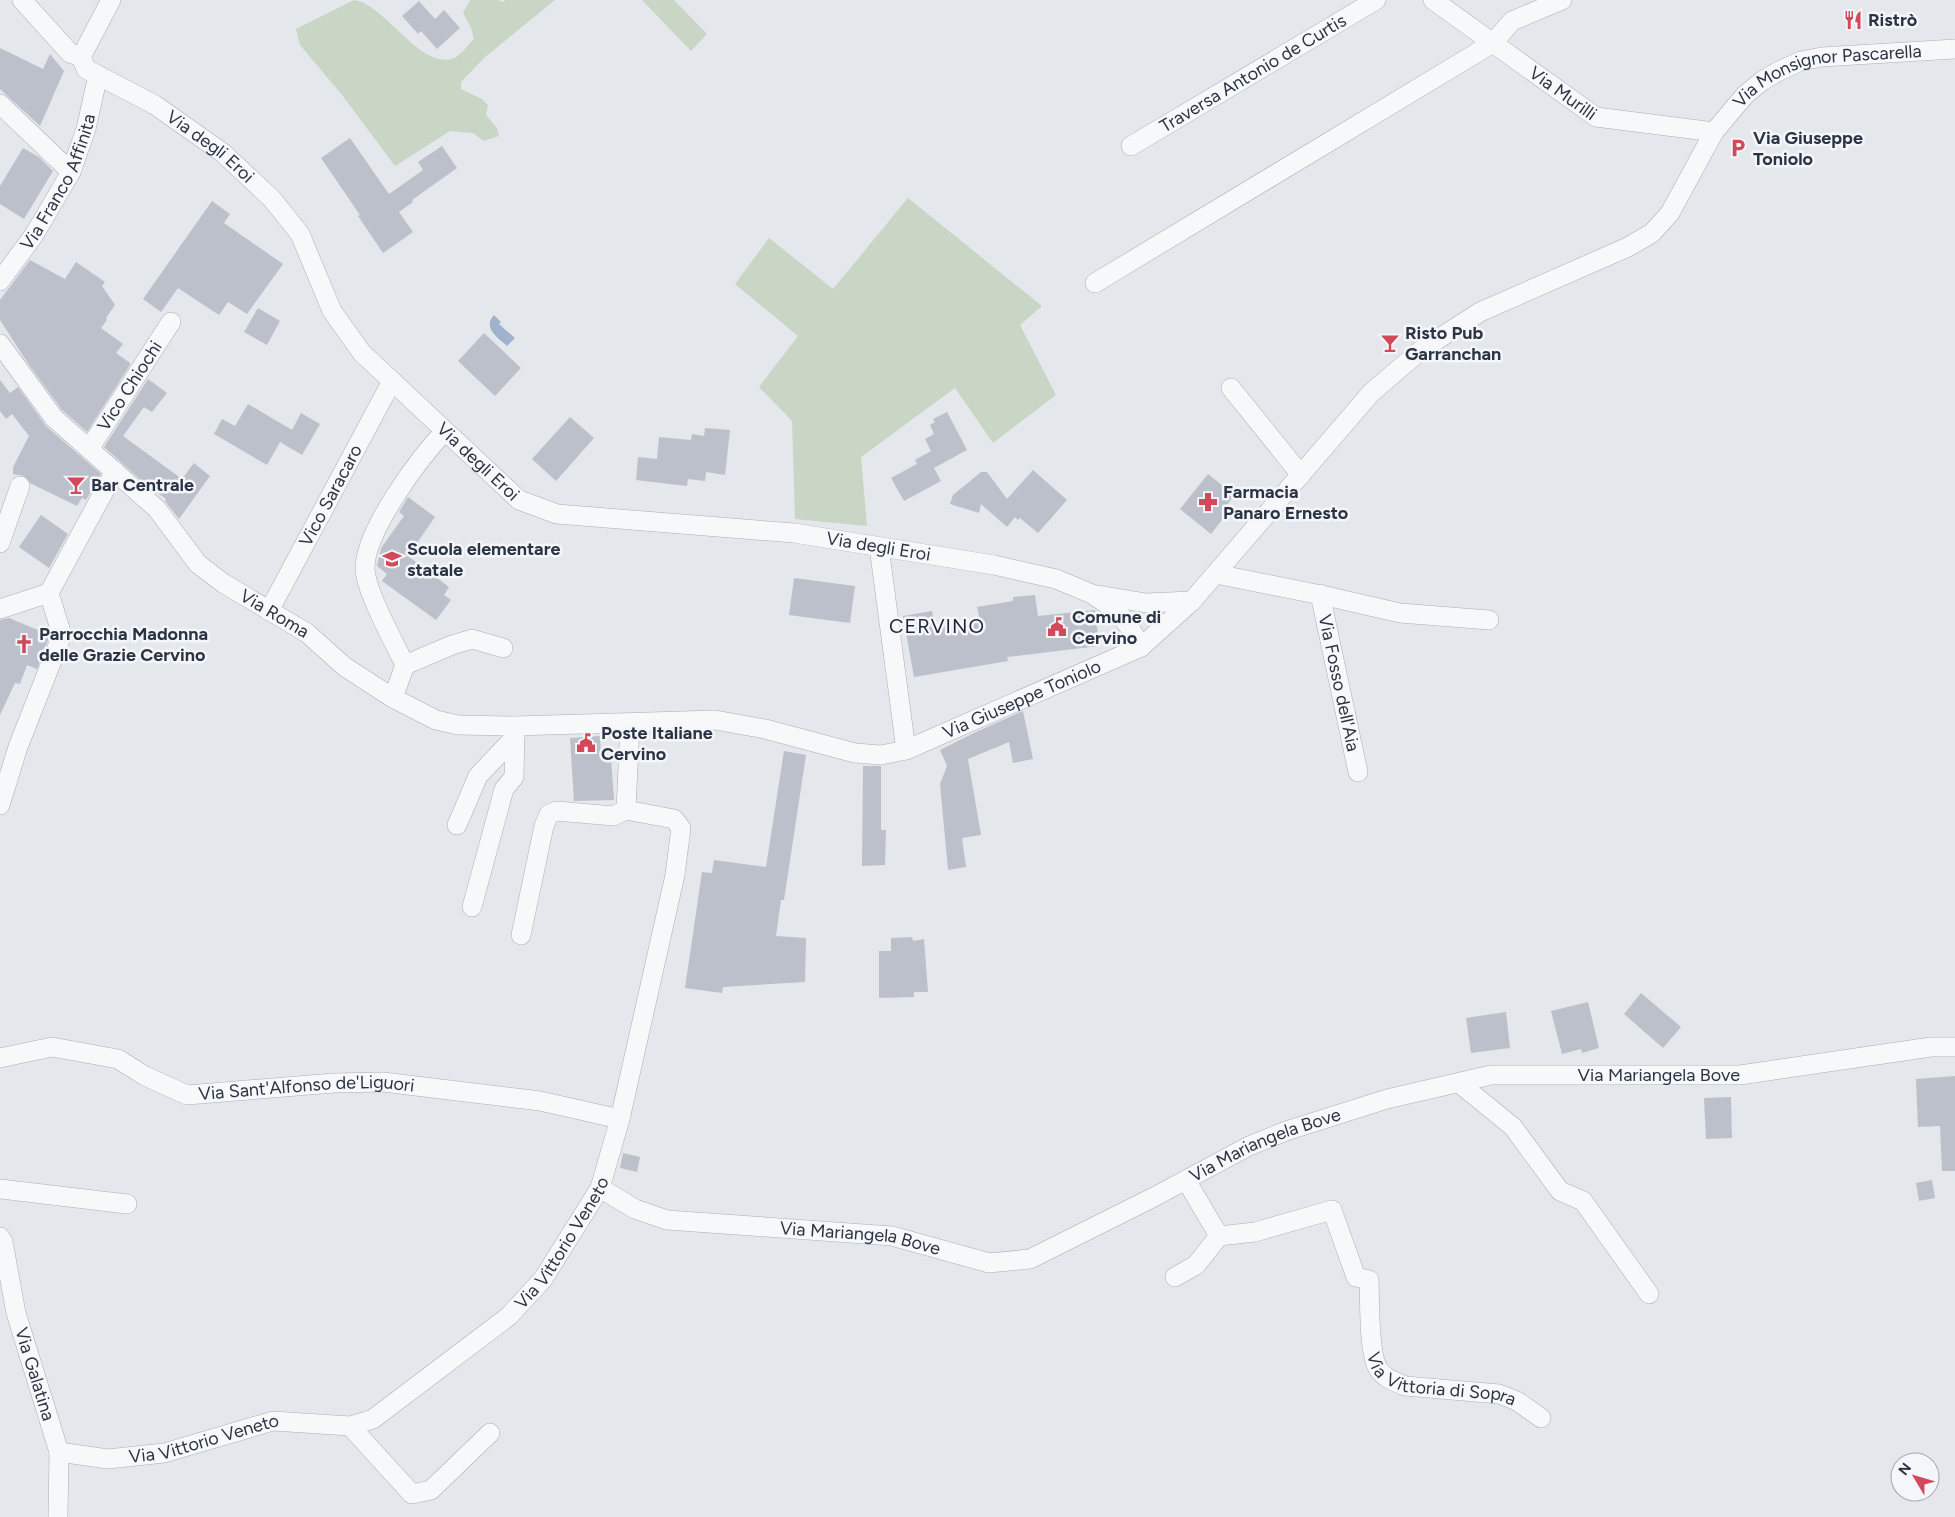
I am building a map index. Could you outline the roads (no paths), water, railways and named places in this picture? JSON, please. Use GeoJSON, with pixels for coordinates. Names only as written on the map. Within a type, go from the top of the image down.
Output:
{"type":"FeatureCollection","features":[{"type":"Feature","properties":{"kind":"street","name":"Via degli Eroi"},"geometry":{"type":"LineString","coordinates":[[22,0],[70,53],[81,57],[86,69],[155,105],[223,153],[272,199],[300,234],[332,311],[362,352],[519,500],[557,514],[794,533],[1002,567],[1056,579],[1092,594],[1118,612],[1130,628],[1140,647]]}},
{"type":"Feature","properties":{"kind":"street"},"geometry":{"type":"LineString","coordinates":[[81,57],[111,0]]}},
{"type":"Feature","properties":{"kind":"street","name":"Traversa Antonio de Curtis"},"geometry":{"type":"LineString","coordinates":[[1131,146],[1376,0]]}},
{"type":"Feature","properties":{"kind":"street","name":"Via Murilli"},"geometry":{"type":"LineString","coordinates":[[1433,0],[1596,117],[1714,132]]}},
{"type":"Feature","properties":{"kind":"street"},"geometry":{"type":"LineString","coordinates":[[1095,283],[1493,43],[1512,21],[1562,0]]}},
{"type":"Feature","properties":{"kind":"street","name":"Via Monsignor Pascarella"},"geometry":{"type":"LineString","coordinates":[[1714,132],[1745,95],[1762,81],[1801,61],[1822,57],[1955,49]]}},
{"type":"Feature","properties":{"kind":"street","name":"Via Franco Affinita"},"geometry":{"type":"LineString","coordinates":[[0,281],[34,234],[71,172],[86,129],[98,75]]}},
{"type":"Feature","properties":{"kind":"street"},"geometry":{"type":"LineString","coordinates":[[0,104],[71,172]]}},
{"type":"Feature","properties":{"kind":"street","name":"Via Giuseppe Toniolo"},"geometry":{"type":"LineString","coordinates":[[630,724],[655,721],[715,720],[765,729],[855,753],[881,755],[906,750],[1140,647],[1192,601],[1370,393],[1420,350],[1480,312],[1628,247],[1652,233],[1670,213],[1714,132]]}},
{"type":"Feature","properties":{"kind":"street","name":"Vico Chiochi"},"geometry":{"type":"LineString","coordinates":[[88,449],[171,322]]}},
{"type":"Feature","properties":{"kind":"street","name":"Via Roma"},"geometry":{"type":"LineString","coordinates":[[0,344],[54,418],[157,509],[198,564],[223,583],[306,633],[345,667],[393,698],[436,720],[458,725],[515,731],[630,724]]}},
{"type":"Feature","properties":{"kind":"street","name":"Vico Saracaro"},"geometry":{"type":"LineString","coordinates":[[269,611],[392,381]]}},
{"type":"Feature","properties":{"kind":"street"},"geometry":{"type":"LineString","coordinates":[[1231,388],[1301,475]]}},
{"type":"Feature","properties":{"kind":"street"},"geometry":{"type":"LineString","coordinates":[[393,698],[405,665],[372,595],[365,570],[367,552],[391,503],[425,452],[445,431]]}},
{"type":"Feature","properties":{"kind":"street"},"geometry":{"type":"LineString","coordinates":[[0,610],[49,592],[115,471]]}},
{"type":"Feature","properties":{"kind":"street"},"geometry":{"type":"LineString","coordinates":[[0,543],[20,486]]}},
{"type":"Feature","properties":{"kind":"street"},"geometry":{"type":"LineString","coordinates":[[879,547],[906,750]]}},
{"type":"Feature","properties":{"kind":"street","name":"Via Fosso dell'Aia"},"geometry":{"type":"LineString","coordinates":[[1216,574],[1320,594],[1400,613],[1489,620]]}},
{"type":"Feature","properties":{"kind":"street"},"geometry":{"type":"LineString","coordinates":[[0,805],[18,747],[62,635],[49,592]]}},
{"type":"Feature","properties":{"kind":"street","name":"Via degli Eroi"},"geometry":{"type":"LineString","coordinates":[[1092,594],[1146,603],[1192,601]]}},
{"type":"Feature","properties":{"kind":"street","name":"Via Fosso dell'Aia"},"geometry":{"type":"LineString","coordinates":[[1320,594],[1358,772]]}},
{"type":"Feature","properties":{"kind":"street"},"geometry":{"type":"LineString","coordinates":[[405,665],[452,645],[472,639],[503,648]]}},
{"type":"Feature","properties":{"kind":"street"},"geometry":{"type":"LineString","coordinates":[[521,935],[548,814],[557,811],[614,816],[626,810],[630,724]]}},
{"type":"Feature","properties":{"kind":"street"},"geometry":{"type":"LineString","coordinates":[[457,825],[478,776],[515,731]]}},
{"type":"Feature","properties":{"kind":"street"},"geometry":{"type":"LineString","coordinates":[[472,907],[504,789],[514,777],[515,731]]}},
{"type":"Feature","properties":{"kind":"street","name":"Via Vittorio Veneto"},"geometry":{"type":"LineString","coordinates":[[59,1452],[108,1459],[164,1452],[272,1421],[350,1426],[373,1419],[509,1316],[543,1278],[600,1188],[620,1119],[675,875],[681,828],[674,819],[626,810]]}},
{"type":"Feature","properties":{"kind":"street","name":"Via Mariangela Bove"},"geometry":{"type":"LineString","coordinates":[[600,1188],[635,1209],[667,1220],[892,1236],[989,1263],[1030,1259],[1154,1198],[1249,1146],[1286,1131],[1388,1099],[1459,1082],[1490,1075],[1740,1075],[1932,1046],[1955,1047]]}},
{"type":"Feature","properties":{"kind":"street","name":"Via Sant'Alfonso de'Liguori"},"geometry":{"type":"LineString","coordinates":[[0,1058],[52,1047],[118,1059],[146,1076],[187,1095],[334,1083],[383,1082],[540,1101],[620,1119]]}},
{"type":"Feature","properties":{"kind":"street"},"geometry":{"type":"LineString","coordinates":[[1459,1082],[1513,1127],[1560,1191],[1583,1201],[1649,1294]]}},
{"type":"Feature","properties":{"kind":"street"},"geometry":{"type":"LineString","coordinates":[[1175,1277],[1196,1265],[1220,1236],[1186,1180]]}},
{"type":"Feature","properties":{"kind":"street"},"geometry":{"type":"LineString","coordinates":[[0,1190],[127,1204]]}},
{"type":"Feature","properties":{"kind":"street","name":"Via Vittoria di Sopra"},"geometry":{"type":"LineString","coordinates":[[1220,1236],[1255,1232],[1332,1210],[1356,1277],[1369,1280],[1373,1356],[1379,1370],[1391,1381],[1406,1386],[1507,1396],[1541,1418]]}},
{"type":"Feature","properties":{"kind":"street","name":"Via Galatina"},"geometry":{"type":"LineString","coordinates":[[0,1238],[3,1242],[4,1266],[16,1313],[59,1452],[58,1517]]}},
{"type":"Feature","properties":{"kind":"street"},"geometry":{"type":"LineString","coordinates":[[350,1426],[412,1494],[431,1490],[490,1432]]}},
{"type":"Feature","properties":{"kind":"water"},"geometry":{"type":"Polygon","coordinates":[[[494,315],[501,322],[499,324],[515,338],[507,346],[490,328],[494,315]]]}},
{"type":"Feature","properties":{"kind":"place","name":"Ristrò"},"geometry":{"type":"Point","coordinates":[1853,20]}},
{"type":"Feature","properties":{"kind":"place","name":"Via Giuseppe Toniolo"},"geometry":{"type":"Point","coordinates":[1738,148]}},
{"type":"Feature","properties":{"kind":"place","name":"Risto Pub Garranchan"},"geometry":{"type":"Point","coordinates":[1390,343]}},
{"type":"Feature","properties":{"kind":"place","name":"Bar Centrale"},"geometry":{"type":"Point","coordinates":[76,485]}},
{"type":"Feature","properties":{"kind":"place","name":"Farmacia Panaro Ernesto"},"geometry":{"type":"Point","coordinates":[1208,502]}},
{"type":"Feature","properties":{"kind":"place","name":"Scuola elementare statale"},"geometry":{"type":"Point","coordinates":[392,559]}},
{"type":"Feature","properties":{"kind":"place","name":"Comune di Cervino"},"geometry":{"type":"Point","coordinates":[1057,627]}},
{"type":"Feature","properties":{"kind":"place","name":"Parrocchia Madonna delle Grazie Cervino"},"geometry":{"type":"Point","coordinates":[24,644]}},
{"type":"Feature","properties":{"kind":"place","name":"Poste Italiane Cervino"},"geometry":{"type":"Point","coordinates":[586,743]}},
{"type":"Feature","properties":{"kind":"district","name":"CERVINO"},"geometry":{"type":"Point","coordinates":[937,626]}}]}
